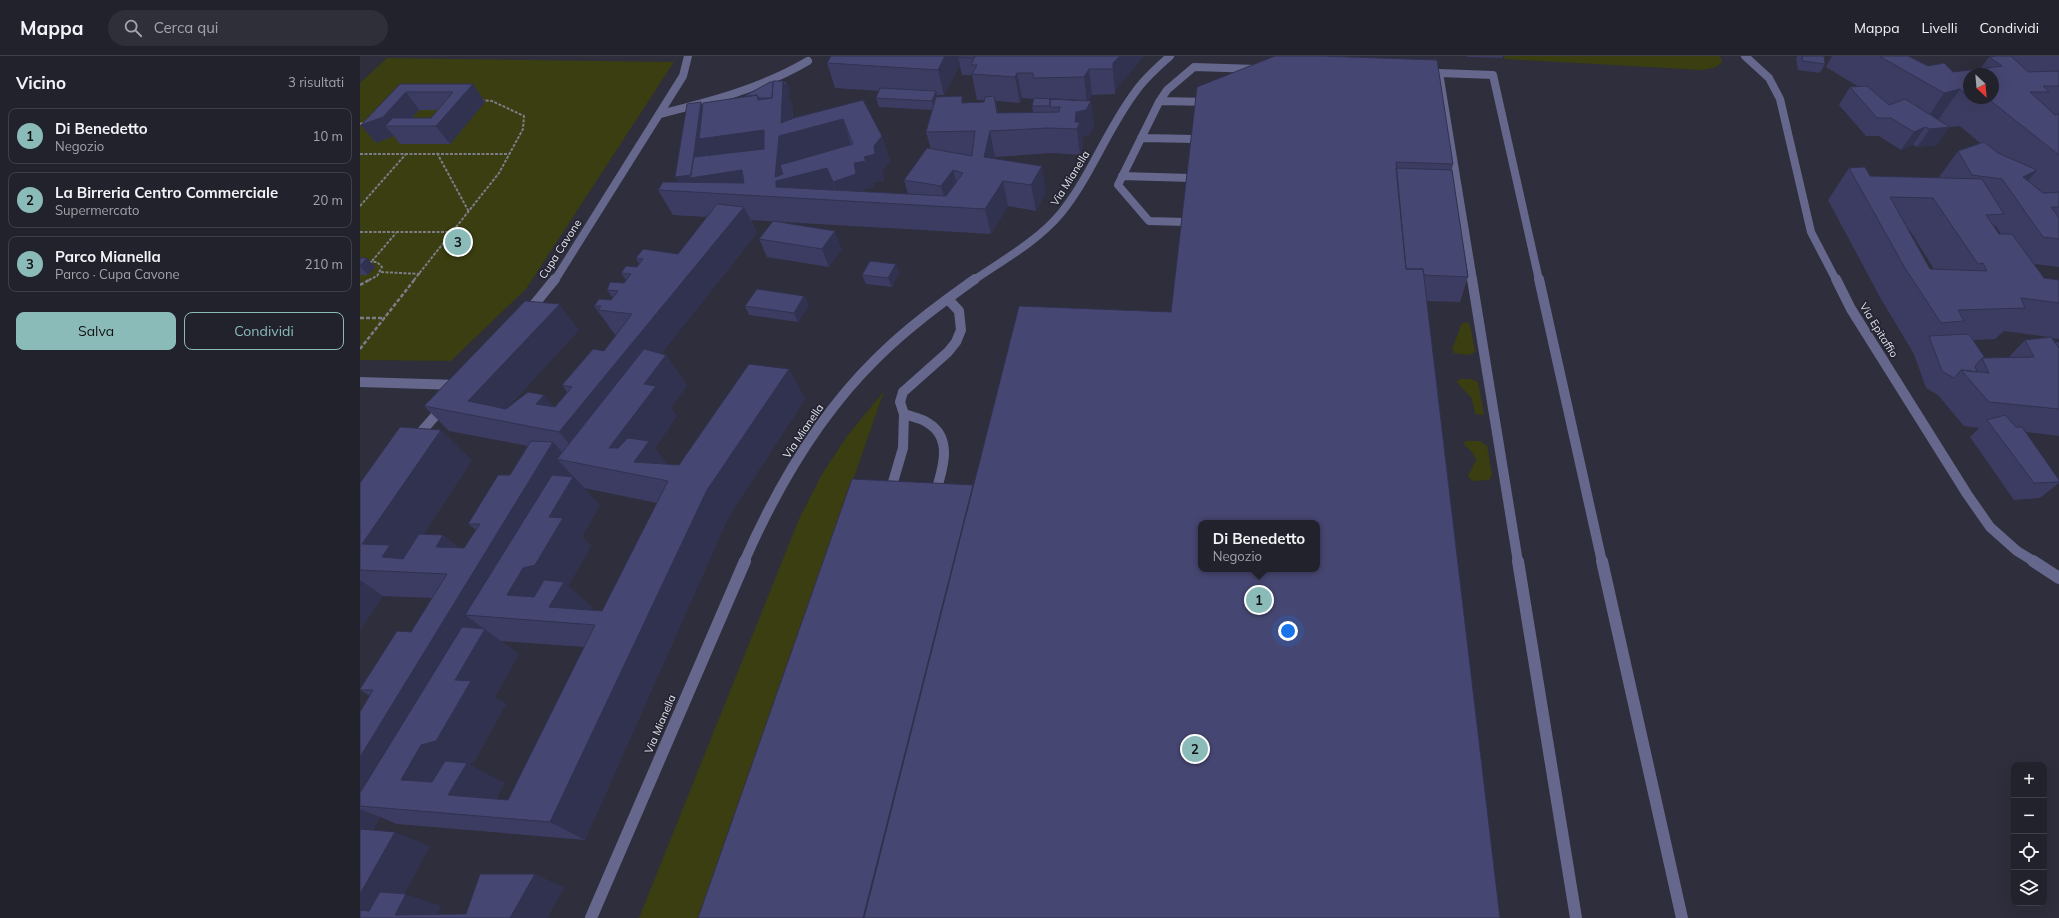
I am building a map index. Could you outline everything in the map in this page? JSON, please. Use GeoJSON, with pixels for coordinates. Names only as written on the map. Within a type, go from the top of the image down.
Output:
{"type":"FeatureCollection","features":[{"type":"Feature","properties":{"kind":"street","name":"Cupa Cavone"},"geometry":{"type":"LineString","coordinates":[[520,321],[554,281],[660,114],[683,76],[688,56]]}},
{"type":"Feature","properties":{"kind":"street","name":"Via Mianella"},"geometry":{"type":"LineString","coordinates":[[591,918],[692,679],[772,502],[796,462],[843,396],[875,360],[910,328],[1046,229],[1062,214],[1093,166],[1114,125],[1132,95],[1170,56]]}},
{"type":"Feature","properties":{"kind":"street","name":"Via Epitaffio"},"geometry":{"type":"LineString","coordinates":[[1745,56],[1769,78],[1780,99],[1811,232],[1851,309],[1990,528],[2017,551],[2059,578]]}},
{"type":"Feature","properties":{"kind":"street"},"geometry":{"type":"LineString","coordinates":[[660,114],[701,104],[767,83],[788,74],[808,61]]}},
{"type":"Feature","properties":{"kind":"street"},"geometry":{"type":"LineString","coordinates":[[1186,222],[1149,221],[1118,185],[1141,138],[1167,90],[1194,67],[1263,69]]}},
{"type":"Feature","properties":{"kind":"street"},"geometry":{"type":"LineString","coordinates":[[1576,918],[1436,73],[1493,75],[1682,918]]}},
{"type":"Feature","properties":{"kind":"street"},"geometry":{"type":"LineString","coordinates":[[1160,101],[1220,103]]}},
{"type":"Feature","properties":{"kind":"street"},"geometry":{"type":"LineString","coordinates":[[1141,138],[1195,139]]}},
{"type":"Feature","properties":{"kind":"street"},"geometry":{"type":"LineString","coordinates":[[1122,176],[1191,178]]}},
{"type":"Feature","properties":{"kind":"street"},"geometry":{"type":"LineString","coordinates":[[891,489],[903,448],[904,414],[900,402],[903,392],[948,352],[956,342],[962,330],[960,311],[948,299]]}},
{"type":"Feature","properties":{"kind":"street"},"geometry":{"type":"LineString","coordinates":[[360,382],[466,382],[410,445]]}},
{"type":"Feature","properties":{"kind":"street"},"geometry":{"type":"LineString","coordinates":[[904,414],[928,422],[941,434],[946,449],[944,463],[936,491]]}},
{"type":"Feature","properties":{"kind":"path"},"geometry":{"type":"LineString","coordinates":[[360,349],[499,173],[523,129],[524,116],[492,101],[476,100]]}},
{"type":"Feature","properties":{"kind":"path"},"geometry":{"type":"LineString","coordinates":[[360,124],[372,118]]}},
{"type":"Feature","properties":{"kind":"path"},"geometry":{"type":"LineString","coordinates":[[437,153],[469,212]]}},
{"type":"Feature","properties":{"kind":"path"},"geometry":{"type":"LineString","coordinates":[[360,154],[510,154]]}},
{"type":"Feature","properties":{"kind":"path"},"geometry":{"type":"LineString","coordinates":[[360,206],[406,154]]}},
{"type":"Feature","properties":{"kind":"path"},"geometry":{"type":"LineString","coordinates":[[360,232],[453,232]]}},
{"type":"Feature","properties":{"kind":"path"},"geometry":{"type":"LineString","coordinates":[[372,261],[396,233]]}},
{"type":"Feature","properties":{"kind":"path"},"geometry":{"type":"LineString","coordinates":[[360,262],[372,261],[381,264],[382,267],[381,272],[372,280],[360,285]]}},
{"type":"Feature","properties":{"kind":"path"},"geometry":{"type":"LineString","coordinates":[[381,272],[420,274]]}},
{"type":"Feature","properties":{"kind":"path"},"geometry":{"type":"LineString","coordinates":[[360,318],[385,318]]}},
{"type":"Feature","properties":{"kind":"green space"},"geometry":{"type":"Polygon","coordinates":[[[1504,56],[1720,56],[1722,62],[1711,69],[1702,70],[1505,59],[1504,56]]]}},
{"type":"Feature","properties":{"kind":"green space"},"geometry":{"type":"Polygon","coordinates":[[[387,58],[674,62],[526,289],[451,361],[360,360],[360,83],[387,58]]]}},
{"type":"Feature","properties":{"kind":"green space"},"geometry":{"type":"Polygon","coordinates":[[[1468,322],[1471,329],[1475,352],[1469,355],[1454,353],[1452,349],[1462,323],[1468,322]]]}},
{"type":"Feature","properties":{"kind":"green space"},"geometry":{"type":"Polygon","coordinates":[[[1460,379],[1471,379],[1478,382],[1484,415],[1475,414],[1472,399],[1457,382],[1460,379]]]}},
{"type":"Feature","properties":{"kind":"green space"},"geometry":{"type":"Polygon","coordinates":[[[884,391],[701,918],[639,918],[799,519],[822,474],[847,436],[884,391]]]}},
{"type":"Feature","properties":{"kind":"green space"},"geometry":{"type":"Polygon","coordinates":[[[1465,441],[1480,441],[1487,446],[1492,475],[1489,480],[1472,481],[1468,476],[1476,460],[1473,453],[1464,444],[1465,441]]]}},
{"type":"Feature","properties":{"kind":"building"},"geometry":{"type":"Polygon","coordinates":[[[831,56],[945,56],[938,70],[827,63],[831,56]]]}},
{"type":"Feature","properties":{"kind":"building"},"geometry":{"type":"Polygon","coordinates":[[[975,56],[974,58],[958,57],[975,56]]]}},
{"type":"Feature","properties":{"kind":"building"},"geometry":{"type":"Polygon","coordinates":[[[975,56],[1120,56],[1113,63],[1113,69],[1089,69],[1084,77],[1033,78],[1033,73],[1017,73],[1015,77],[972,74],[977,65],[971,65],[975,56]]]}},
{"type":"Feature","properties":{"kind":"building"},"geometry":{"type":"Polygon","coordinates":[[[1275,56],[1437,60],[1453,164],[1396,162],[1406,269],[1423,269],[1500,918],[864,918],[1019,306],[1171,312],[1197,87],[1275,56]]]}},
{"type":"Feature","properties":{"kind":"building"},"geometry":{"type":"Polygon","coordinates":[[[1802,56],[1824,56],[1825,64],[1803,61],[1802,56]]]}},
{"type":"Feature","properties":{"kind":"building"},"geometry":{"type":"Polygon","coordinates":[[[1879,56],[1908,56],[1928,66],[1944,63],[1953,72],[1963,71],[1963,92],[1960,89],[1944,93],[1879,56]]]}},
{"type":"Feature","properties":{"kind":"building"},"geometry":{"type":"Polygon","coordinates":[[[2011,56],[2028,72],[2059,71],[2059,86],[2043,86],[2049,92],[2030,92],[2055,115],[2059,114],[2059,155],[1995,104],[1999,104],[1999,68],[1986,68],[2002,66],[1989,57],[2011,56]]]}},
{"type":"Feature","properties":{"kind":"building"},"geometry":{"type":"Polygon","coordinates":[[[773,81],[783,81],[781,123],[794,118],[863,100],[882,136],[874,146],[875,154],[864,157],[866,161],[854,163],[856,174],[833,182],[827,168],[776,181],[776,187],[946,196],[963,173],[953,170],[941,186],[904,180],[927,148],[972,156],[975,131],[926,132],[936,97],[962,96],[962,103],[984,102],[985,97],[994,96],[997,113],[1059,112],[1060,107],[1050,107],[1050,99],[1091,101],[1086,110],[1076,112],[1075,122],[1080,122],[1077,129],[1048,128],[990,131],[984,157],[1042,166],[1031,185],[1003,181],[985,209],[658,190],[663,182],[744,183],[742,170],[690,178],[694,157],[764,149],[764,130],[699,139],[703,103],[757,95],[758,100],[772,98],[773,81]],[[843,119],[779,136],[775,177],[783,174],[780,165],[853,144],[843,119]]]}},
{"type":"Feature","properties":{"kind":"building"},"geometry":{"type":"Polygon","coordinates":[[[770,82],[773,82],[772,98],[759,98],[757,95],[743,97],[770,82]]]}},
{"type":"Feature","properties":{"kind":"building"},"geometry":{"type":"Polygon","coordinates":[[[400,84],[473,84],[436,126],[385,126],[393,118],[431,118],[453,92],[406,92],[383,117],[361,125],[400,84]]]}},
{"type":"Feature","properties":{"kind":"building"},"geometry":{"type":"Polygon","coordinates":[[[1867,86],[1889,105],[1905,99],[1950,127],[1930,129],[1925,127],[1914,132],[1891,118],[1877,118],[1850,87],[1867,86]]]}},
{"type":"Feature","properties":{"kind":"building"},"geometry":{"type":"Polygon","coordinates":[[[880,88],[936,91],[932,101],[876,98],[880,88]]]}},
{"type":"Feature","properties":{"kind":"building"},"geometry":{"type":"Polygon","coordinates":[[[1034,98],[1076,100],[1050,99],[1050,106],[1032,106],[1034,98]]]}},
{"type":"Feature","properties":{"kind":"building"},"geometry":{"type":"Polygon","coordinates":[[[701,102],[691,175],[675,177],[687,104],[701,102]]]}},
{"type":"Feature","properties":{"kind":"building"},"geometry":{"type":"Polygon","coordinates":[[[1984,142],[1998,153],[2037,170],[2023,177],[2043,193],[2059,192],[2059,207],[2051,207],[2059,218],[2059,239],[2043,237],[2002,179],[1972,175],[1958,151],[1984,142]]]}},
{"type":"Feature","properties":{"kind":"building"},"geometry":{"type":"Polygon","coordinates":[[[1865,167],[1870,176],[1982,179],[2004,214],[1986,215],[1999,234],[2012,234],[2044,278],[2059,280],[2059,303],[2021,298],[2025,308],[1958,310],[1964,321],[1941,323],[1905,268],[1849,168],[1865,167]],[[1890,197],[1930,269],[1987,271],[1983,263],[1978,264],[1933,198],[1890,197]]]}},
{"type":"Feature","properties":{"kind":"building"},"geometry":{"type":"Polygon","coordinates":[[[1396,168],[1452,170],[1468,277],[1424,275],[1423,269],[1406,269],[1396,168]]]}},
{"type":"Feature","properties":{"kind":"building"},"geometry":{"type":"Polygon","coordinates":[[[717,204],[744,207],[559,432],[424,406],[525,301],[560,304],[468,401],[506,409],[528,392],[544,395],[536,404],[555,407],[572,387],[562,385],[593,349],[604,351],[632,314],[598,310],[601,306],[594,306],[599,299],[611,300],[618,291],[607,290],[610,282],[624,283],[631,274],[621,273],[626,266],[637,267],[643,259],[636,258],[643,249],[678,254],[717,204]]]}},
{"type":"Feature","properties":{"kind":"building"},"geometry":{"type":"Polygon","coordinates":[[[773,221],[835,231],[822,249],[759,239],[773,221]]]}},
{"type":"Feature","properties":{"kind":"building"},"geometry":{"type":"Polygon","coordinates":[[[360,258],[367,258],[360,266],[360,258]]]}},
{"type":"Feature","properties":{"kind":"building"},"geometry":{"type":"Polygon","coordinates":[[[870,261],[896,264],[888,278],[862,275],[870,261]]]}},
{"type":"Feature","properties":{"kind":"building"},"geometry":{"type":"Polygon","coordinates":[[[757,289],[804,296],[794,313],[745,306],[757,289]]]}},
{"type":"Feature","properties":{"kind":"building"},"geometry":{"type":"Polygon","coordinates":[[[1969,334],[1985,358],[1982,358],[1975,366],[1977,372],[1961,370],[1954,378],[1942,371],[1929,336],[1969,334]]]}},
{"type":"Feature","properties":{"kind":"building"},"geometry":{"type":"Polygon","coordinates":[[[2051,337],[2059,348],[2059,409],[1989,402],[1961,370],[1989,373],[1982,358],[2034,357],[2025,340],[2051,337]]]}},
{"type":"Feature","properties":{"kind":"building"},"geometry":{"type":"Polygon","coordinates":[[[2055,342],[2059,342],[2059,348],[2055,342]]]}},
{"type":"Feature","properties":{"kind":"building"},"geometry":{"type":"Polygon","coordinates":[[[644,349],[666,355],[644,384],[656,386],[609,448],[618,448],[628,438],[649,441],[634,462],[679,465],[749,364],[789,369],[707,490],[550,822],[360,806],[360,793],[462,627],[485,629],[455,680],[471,681],[436,741],[421,745],[401,780],[432,782],[445,761],[467,763],[448,795],[508,800],[595,625],[465,615],[552,475],[573,477],[549,517],[563,518],[535,565],[523,568],[507,595],[534,597],[544,580],[564,582],[549,607],[602,611],[668,481],[557,459],[644,349]]]}},
{"type":"Feature","properties":{"kind":"building"},"geometry":{"type":"Polygon","coordinates":[[[2005,415],[2016,427],[2022,427],[2059,482],[2034,483],[1987,420],[2005,415]]]}},
{"type":"Feature","properties":{"kind":"building"},"geometry":{"type":"Polygon","coordinates":[[[400,427],[441,430],[362,544],[390,545],[382,557],[403,559],[419,534],[443,535],[436,547],[464,548],[480,524],[468,524],[498,475],[510,475],[531,441],[553,442],[360,757],[360,712],[373,690],[360,689],[397,631],[411,632],[447,574],[360,570],[360,483],[400,427]]]}},
{"type":"Feature","properties":{"kind":"building"},"geometry":{"type":"Polygon","coordinates":[[[852,479],[973,485],[863,918],[698,918],[852,479]]]}},
{"type":"Feature","properties":{"kind":"building"},"geometry":{"type":"Polygon","coordinates":[[[360,829],[395,832],[360,894],[360,829]]]}},
{"type":"Feature","properties":{"kind":"building"},"geometry":{"type":"Polygon","coordinates":[[[480,874],[535,874],[510,918],[360,918],[360,910],[369,911],[380,892],[406,894],[395,915],[466,914],[480,874]]]}},
{"type":"Feature","properties":{"kind":"place","name":"Parco Mianella"},"geometry":{"type":"Point","coordinates":[458,242]}},
{"type":"Feature","properties":{"kind":"place","name":"Di Benedetto"},"geometry":{"type":"Point","coordinates":[1259,600]}},
{"type":"Feature","properties":{"kind":"place","name":"La Birreria Centro Commerciale"},"geometry":{"type":"Point","coordinates":[1195,749]}}]}
